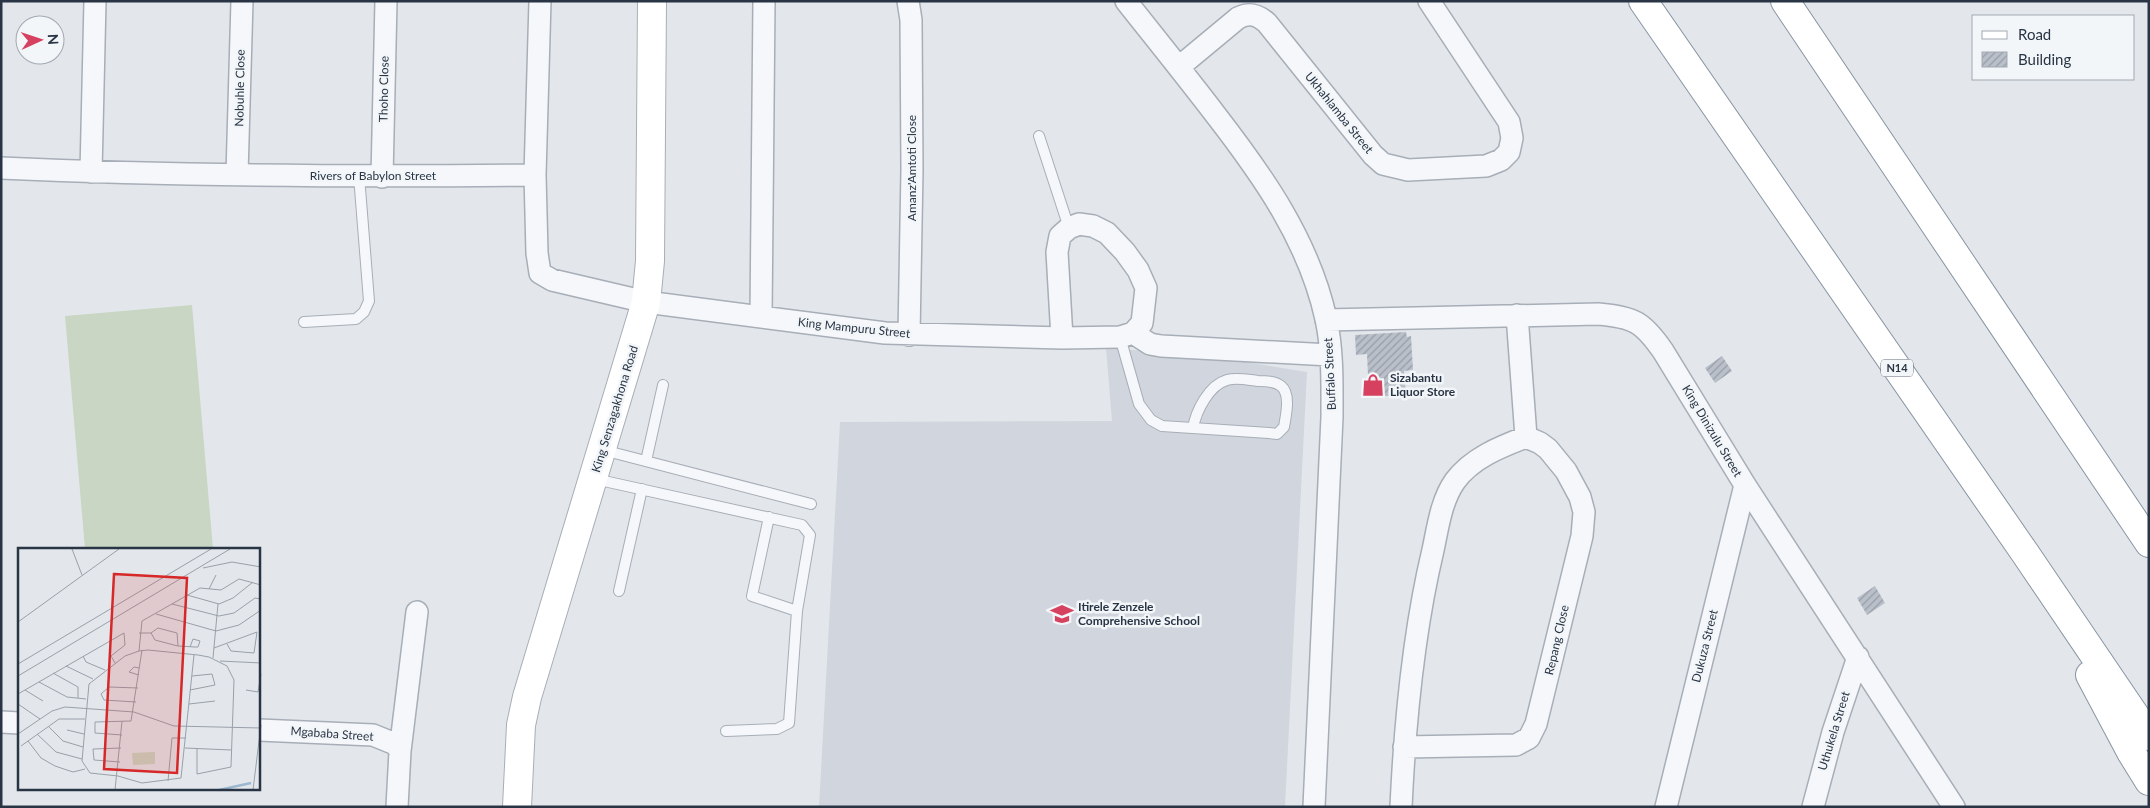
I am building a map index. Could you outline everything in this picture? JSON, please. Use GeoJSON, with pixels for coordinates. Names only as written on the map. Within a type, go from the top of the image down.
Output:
{"type":"FeatureCollection","features":[{"type":"Feature","properties":{"kind":"main road","name":"King Senzagakhona Road"},"geometry":{"type":"LineString","coordinates":[[517,807],[519,749],[525,703],[646,302],[650,261],[652,1]]}},
{"type":"Feature","properties":{"kind":"main road","name":"N14"},"geometry":{"type":"LineString","coordinates":[[1643,1],[2025,553],[2149,736]]}},
{"type":"Feature","properties":{"kind":"main road"},"geometry":{"type":"LineString","coordinates":[[1785,1],[2149,543]]}},
{"type":"Feature","properties":{"kind":"main road"},"geometry":{"type":"LineString","coordinates":[[2025,553],[2121,735],[2149,781]]}},
{"type":"Feature","properties":{"kind":"street"},"geometry":{"type":"LineString","coordinates":[[91,172],[95,1]]}},
{"type":"Feature","properties":{"kind":"street","name":"Nobuhle Close"},"geometry":{"type":"LineString","coordinates":[[237,174],[242,1]]}},
{"type":"Feature","properties":{"kind":"street","name":"Thoho Close"},"geometry":{"type":"LineString","coordinates":[[382,176],[386,1]]}},
{"type":"Feature","properties":{"kind":"street"},"geometry":{"type":"LineString","coordinates":[[540,1],[536,175],[537,253],[540,273],[552,280],[646,302]]}},
{"type":"Feature","properties":{"kind":"street"},"geometry":{"type":"LineString","coordinates":[[762,317],[764,1]]}},
{"type":"Feature","properties":{"kind":"street","name":"Amanz'Amtoti Close"},"geometry":{"type":"LineString","coordinates":[[908,1],[911,20],[912,170],[909,335]]}},
{"type":"Feature","properties":{"kind":"street","name":"Buffalo Street"},"geometry":{"type":"LineString","coordinates":[[1126,1],[1254,164],[1278,202],[1310,268],[1326,320],[1330,355],[1332,417],[1314,807]]}},
{"type":"Feature","properties":{"kind":"street","name":"Ukhahlamba Street"},"geometry":{"type":"LineString","coordinates":[[1179,67],[1238,18],[1249,14],[1259,16],[1267,23],[1373,155],[1383,164],[1408,170],[1493,165],[1509,152],[1512,138],[1509,122],[1429,1]]}},
{"type":"Feature","properties":{"kind":"street","name":"Rivers of Babylon Street"},"geometry":{"type":"LineString","coordinates":[[1,168],[91,172],[359,176],[536,175]]}},
{"type":"Feature","properties":{"kind":"street"},"geometry":{"type":"LineString","coordinates":[[1062,338],[1057,252],[1060,236],[1069,228],[1079,224],[1093,226],[1107,233],[1138,270],[1146,288],[1146,307],[1142,322],[1127,335],[1161,346],[1330,355]]}},
{"type":"Feature","properties":{"kind":"street","name":"King Mampuru Street"},"geometry":{"type":"LineString","coordinates":[[646,302],[909,335],[1062,338],[1127,335]]}},
{"type":"Feature","properties":{"kind":"street","name":"King Dinizulu Street"},"geometry":{"type":"LineString","coordinates":[[1326,320],[1598,314],[1612,315],[1638,322],[1650,332],[1663,351],[1745,484],[1954,807]]}},
{"type":"Feature","properties":{"kind":"street"},"geometry":{"type":"LineString","coordinates":[[1401,807],[1404,746],[1413,653],[1426,576],[1447,495],[1462,473],[1474,462],[1503,446],[1526,437],[1516,315]]}},
{"type":"Feature","properties":{"kind":"street","name":"Repang Close"},"geometry":{"type":"LineString","coordinates":[[1404,746],[1516,745],[1529,738],[1536,724],[1582,536],[1584,512],[1580,497],[1556,458],[1540,443],[1526,437]]}},
{"type":"Feature","properties":{"kind":"street","name":"Dukuza Street"},"geometry":{"type":"LineString","coordinates":[[1666,807],[1745,484]]}},
{"type":"Feature","properties":{"kind":"street"},"geometry":{"type":"LineString","coordinates":[[397,807],[400,751],[417,612]]}},
{"type":"Feature","properties":{"kind":"street","name":"Uthukela Street"},"geometry":{"type":"LineString","coordinates":[[1813,807],[1833,732],[1858,657]]}},
{"type":"Feature","properties":{"kind":"street"},"geometry":{"type":"LineString","coordinates":[[1,722],[18,722]]}},
{"type":"Feature","properties":{"kind":"street","name":"Mgababa Street"},"geometry":{"type":"LineString","coordinates":[[260,730],[373,735],[395,744],[400,751]]}},
{"type":"Feature","properties":{"kind":"lane"},"geometry":{"type":"LineString","coordinates":[[1039,136],[1069,228]]}},
{"type":"Feature","properties":{"kind":"lane"},"geometry":{"type":"LineString","coordinates":[[304,322],[356,319],[364,312],[369,301],[359,176]]}},
{"type":"Feature","properties":{"kind":"lane"},"geometry":{"type":"LineString","coordinates":[[1127,335],[1139,404],[1151,420],[1162,426],[1278,434],[1284,426],[1286,394],[1281,386],[1269,382],[1240,379],[1227,380],[1216,387],[1204,400],[1195,416],[1193,428]]}},
{"type":"Feature","properties":{"kind":"lane"},"geometry":{"type":"LineString","coordinates":[[646,461],[664,385]]}},
{"type":"Feature","properties":{"kind":"lane"},"geometry":{"type":"LineString","coordinates":[[602,450],[811,504]]}},
{"type":"Feature","properties":{"kind":"lane"},"geometry":{"type":"LineString","coordinates":[[594,479],[802,525],[810,535],[797,611],[789,723],[777,729],[726,731]]}},
{"type":"Feature","properties":{"kind":"lane"},"geometry":{"type":"LineString","coordinates":[[619,591],[642,489]]}},
{"type":"Feature","properties":{"kind":"lane"},"geometry":{"type":"LineString","coordinates":[[769,517],[752,596],[797,611]]}},
{"type":"Feature","properties":{"kind":"shaded area","name":"Itirele Zenzele Comprehensive School"},"geometry":{"type":"Polygon","coordinates":[[[1106,348],[1204,355],[1307,372],[1285,807],[819,807],[840,422],[1112,421],[1106,348]]]}},
{"type":"Feature","properties":{"kind":"green space"},"geometry":{"type":"Polygon","coordinates":[[[192,305],[213,548],[85,548],[65,316],[192,305]]]}},
{"type":"Feature","properties":{"kind":"building"},"geometry":{"type":"Polygon","coordinates":[[[1406,332],[1407,337],[1411,336],[1413,370],[1404,371],[1406,395],[1369,397],[1367,354],[1356,355],[1355,335],[1406,332]]]}},
{"type":"Feature","properties":{"kind":"building"},"geometry":{"type":"Polygon","coordinates":[[[1722,356],[1732,371],[1715,383],[1705,368],[1722,356]]]}},
{"type":"Feature","properties":{"kind":"building"},"geometry":{"type":"Polygon","coordinates":[[[1875,586],[1885,603],[1867,615],[1857,598],[1875,586]]]}},
{"type":"Feature","properties":{"kind":"place","name":"Sizabantu Liquor Store"},"geometry":{"type":"Point","coordinates":[1373,385]}},
{"type":"Feature","properties":{"kind":"place","name":"Itirele Zenzele Comprehensive School"},"geometry":{"type":"Point","coordinates":[1062,614]}}]}
